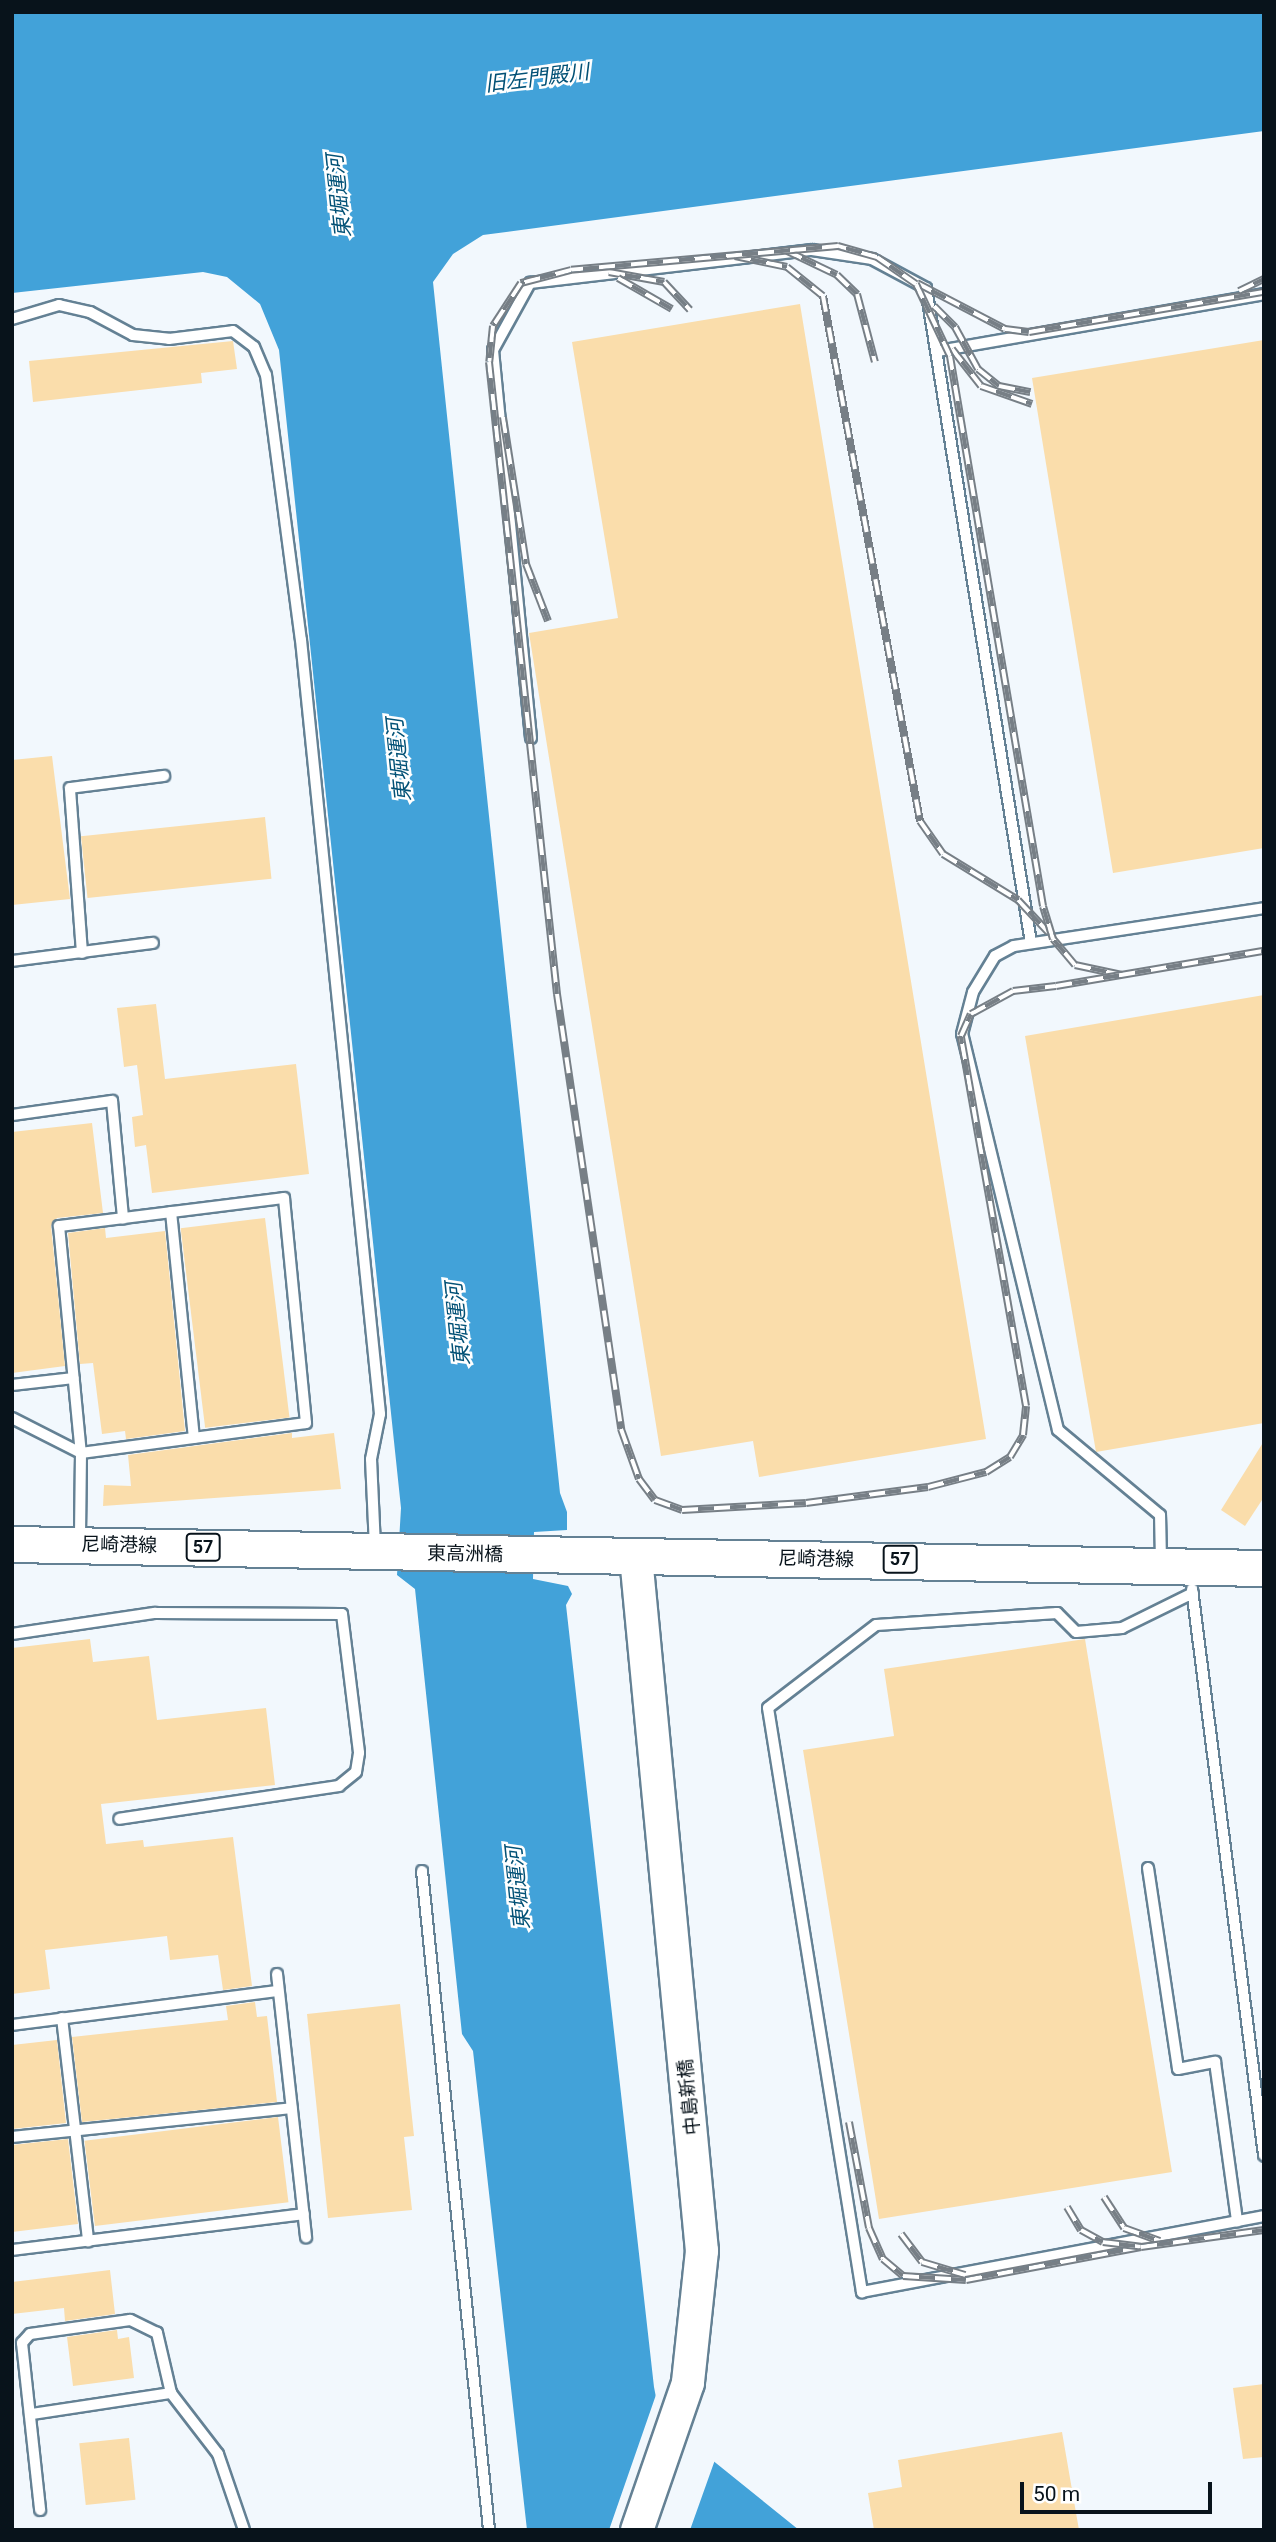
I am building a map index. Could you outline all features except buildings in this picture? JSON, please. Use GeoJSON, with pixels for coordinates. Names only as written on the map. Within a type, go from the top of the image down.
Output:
{"type":"FeatureCollection","features":[{"type":"Feature","properties":{"kind":"main road","name":"尼崎港線"},"geometry":{"type":"LineString","coordinates":[[12,1544],[384,1552]]}},
{"type":"Feature","properties":{"kind":"main road","name":"東高洲橋"},"geometry":{"type":"LineString","coordinates":[[384,1552],[536,1555]]}},
{"type":"Feature","properties":{"kind":"main road","name":"尼崎港線"},"geometry":{"type":"LineString","coordinates":[[536,1555],[1181,1574],[1264,1568]]}},
{"type":"Feature","properties":{"kind":"street","name":"中島新橋"},"geometry":{"type":"LineString","coordinates":[[636,1557],[641,1656],[702,2251],[688,2383],[637,2530]]}},
{"type":"Feature","properties":{"kind":"lane"},"geometry":{"type":"LineString","coordinates":[[531,738],[493,350],[530,283],[812,250],[872,259],[926,288],[1031,943]]}},
{"type":"Feature","properties":{"kind":"lane"},"geometry":{"type":"LineString","coordinates":[[938,351],[1264,294]]}},
{"type":"Feature","properties":{"kind":"lane"},"geometry":{"type":"LineString","coordinates":[[12,319],[59,304],[90,312],[133,335],[169,339],[233,331],[254,347],[266,374],[301,640],[380,1414],[371,1459],[384,1552]]}},
{"type":"Feature","properties":{"kind":"lane"},"geometry":{"type":"LineString","coordinates":[[82,953],[70,788],[164,776]]}},
{"type":"Feature","properties":{"kind":"lane"},"geometry":{"type":"LineString","coordinates":[[1264,908],[1031,943],[995,956],[973,992],[962,1034],[1058,1430],[1160,1515],[1181,1574],[1264,2155]]}},
{"type":"Feature","properties":{"kind":"lane"},"geometry":{"type":"LineString","coordinates":[[12,961],[153,943]]}},
{"type":"Feature","properties":{"kind":"lane"},"geometry":{"type":"LineString","coordinates":[[12,1115],[112,1101],[123,1217]]}},
{"type":"Feature","properties":{"kind":"lane"},"geometry":{"type":"LineString","coordinates":[[12,1418],[81,1453],[306,1423],[284,1198],[60,1226],[81,1453],[80,1544]]}},
{"type":"Feature","properties":{"kind":"lane"},"geometry":{"type":"LineString","coordinates":[[171,1212],[194,1438]]}},
{"type":"Feature","properties":{"kind":"lane"},"geometry":{"type":"LineString","coordinates":[[12,1385],[74,1378]]}},
{"type":"Feature","properties":{"kind":"lane"},"geometry":{"type":"LineString","coordinates":[[1181,1574],[1122,1628],[1076,1632],[1057,1613],[876,1625],[768,1708],[862,2292],[1264,2216]]}},
{"type":"Feature","properties":{"kind":"lane"},"geometry":{"type":"LineString","coordinates":[[12,1634],[155,1613],[342,1614],[359,1753],[356,1772],[340,1786],[119,1819]]}},
{"type":"Feature","properties":{"kind":"lane"},"geometry":{"type":"LineString","coordinates":[[1148,1868],[1178,2069],[1214,2062],[1237,2221]]}},
{"type":"Feature","properties":{"kind":"lane"},"geometry":{"type":"LineString","coordinates":[[422,1871],[489,2530]]}},
{"type":"Feature","properties":{"kind":"lane"},"geometry":{"type":"LineString","coordinates":[[277,1974],[306,2237]]}},
{"type":"Feature","properties":{"kind":"lane"},"geometry":{"type":"LineString","coordinates":[[12,2025],[278,1991]]}},
{"type":"Feature","properties":{"kind":"lane"},"geometry":{"type":"LineString","coordinates":[[62,2018],[88,2241]]}},
{"type":"Feature","properties":{"kind":"lane"},"geometry":{"type":"LineString","coordinates":[[12,2137],[292,2108]]}},
{"type":"Feature","properties":{"kind":"lane"},"geometry":{"type":"LineString","coordinates":[[12,2250],[304,2214]]}},
{"type":"Feature","properties":{"kind":"lane"},"geometry":{"type":"LineString","coordinates":[[40,2510],[32,2414],[21,2352],[30,2334],[130,2320],[148,2324],[157,2333],[171,2393],[218,2454],[244,2530]]}},
{"type":"Feature","properties":{"kind":"lane"},"geometry":{"type":"LineString","coordinates":[[32,2414],[171,2393]]}},
{"type":"Feature","properties":{"kind":"water"},"geometry":{"type":"Polygon","coordinates":[[[12,12],[1264,12],[1264,131],[483,235],[453,254],[433,282],[560,1493],[567,1512],[567,1530],[534,1532],[533,1579],[568,1586],[572,1594],[566,1605],[654,2387],[660,2418],[799,2530],[527,2530],[473,2051],[462,2034],[415,1589],[397,1575],[401,1508],[279,350],[260,304],[227,277],[203,272],[12,293],[12,12]]]}},
{"type":"Feature","properties":{"kind":"pier"},"geometry":{"type":"Polygon","coordinates":[[[658,2389],[669,2427],[716,2457],[690,2530],[609,2530],[658,2389]]]}},
{"type":"Feature","properties":{"kind":"railway"},"geometry":{"type":"LineString","coordinates":[[1122,975],[1075,965],[1053,939],[1043,906],[950,356],[916,284],[877,257],[838,246],[571,270],[521,283],[493,326],[489,362],[557,994],[621,1429],[639,1479],[655,1500],[682,1510],[806,1503],[928,1487],[986,1472],[1010,1457],[1023,1435],[1026,1406],[961,1036],[971,1014],[1013,991],[1056,986],[1264,951]]}},
{"type":"Feature","properties":{"kind":"railway"},"geometry":{"type":"LineString","coordinates":[[787,251],[837,275],[857,294],[875,362]]}},
{"type":"Feature","properties":{"kind":"railway"},"geometry":{"type":"LineString","coordinates":[[735,256],[787,267],[823,296],[920,821],[943,854],[1018,900],[1049,933]]}},
{"type":"Feature","properties":{"kind":"railway"},"geometry":{"type":"LineString","coordinates":[[609,272],[664,282],[690,310]]}},
{"type":"Feature","properties":{"kind":"railway"},"geometry":{"type":"LineString","coordinates":[[618,278],[672,309]]}},
{"type":"Feature","properties":{"kind":"railway"},"geometry":{"type":"LineString","coordinates":[[1239,291],[1264,279]]}},
{"type":"Feature","properties":{"kind":"railway"},"geometry":{"type":"LineString","coordinates":[[917,283],[1005,329],[1029,332],[1264,292]]}},
{"type":"Feature","properties":{"kind":"railway"},"geometry":{"type":"LineString","coordinates":[[934,306],[955,327],[978,369],[999,386],[1030,392]]}},
{"type":"Feature","properties":{"kind":"railway"},"geometry":{"type":"LineString","coordinates":[[952,349],[981,386],[1032,404]]}},
{"type":"Feature","properties":{"kind":"railway"},"geometry":{"type":"LineString","coordinates":[[503,417],[526,564],[548,621]]}},
{"type":"Feature","properties":{"kind":"railway"},"geometry":{"type":"LineString","coordinates":[[849,2122],[869,2228],[883,2259],[903,2276],[966,2280],[1141,2247]]}},
{"type":"Feature","properties":{"kind":"railway"},"geometry":{"type":"LineString","coordinates":[[1104,2197],[1124,2228],[1160,2241]]}},
{"type":"Feature","properties":{"kind":"railway"},"geometry":{"type":"LineString","coordinates":[[1067,2207],[1081,2230],[1103,2242],[1141,2247],[1264,2230]]}},
{"type":"Feature","properties":{"kind":"railway"},"geometry":{"type":"LineString","coordinates":[[901,2234],[922,2262],[965,2275]]}},
{"type":"Feature","properties":{"kind":"water label","name":"旧左門殿川"},"geometry":{"type":"Point","coordinates":[537,78]}},
{"type":"Feature","properties":{"kind":"water label","name":"東堀運河"},"geometry":{"type":"Point","coordinates":[339,196]}},
{"type":"Feature","properties":{"kind":"water label","name":"東堀運河"},"geometry":{"type":"Point","coordinates":[399,760]}},
{"type":"Feature","properties":{"kind":"water label","name":"東堀運河"},"geometry":{"type":"Point","coordinates":[458,1324]}},
{"type":"Feature","properties":{"kind":"water label","name":"東堀運河"},"geometry":{"type":"Point","coordinates":[518,1888]}}]}
